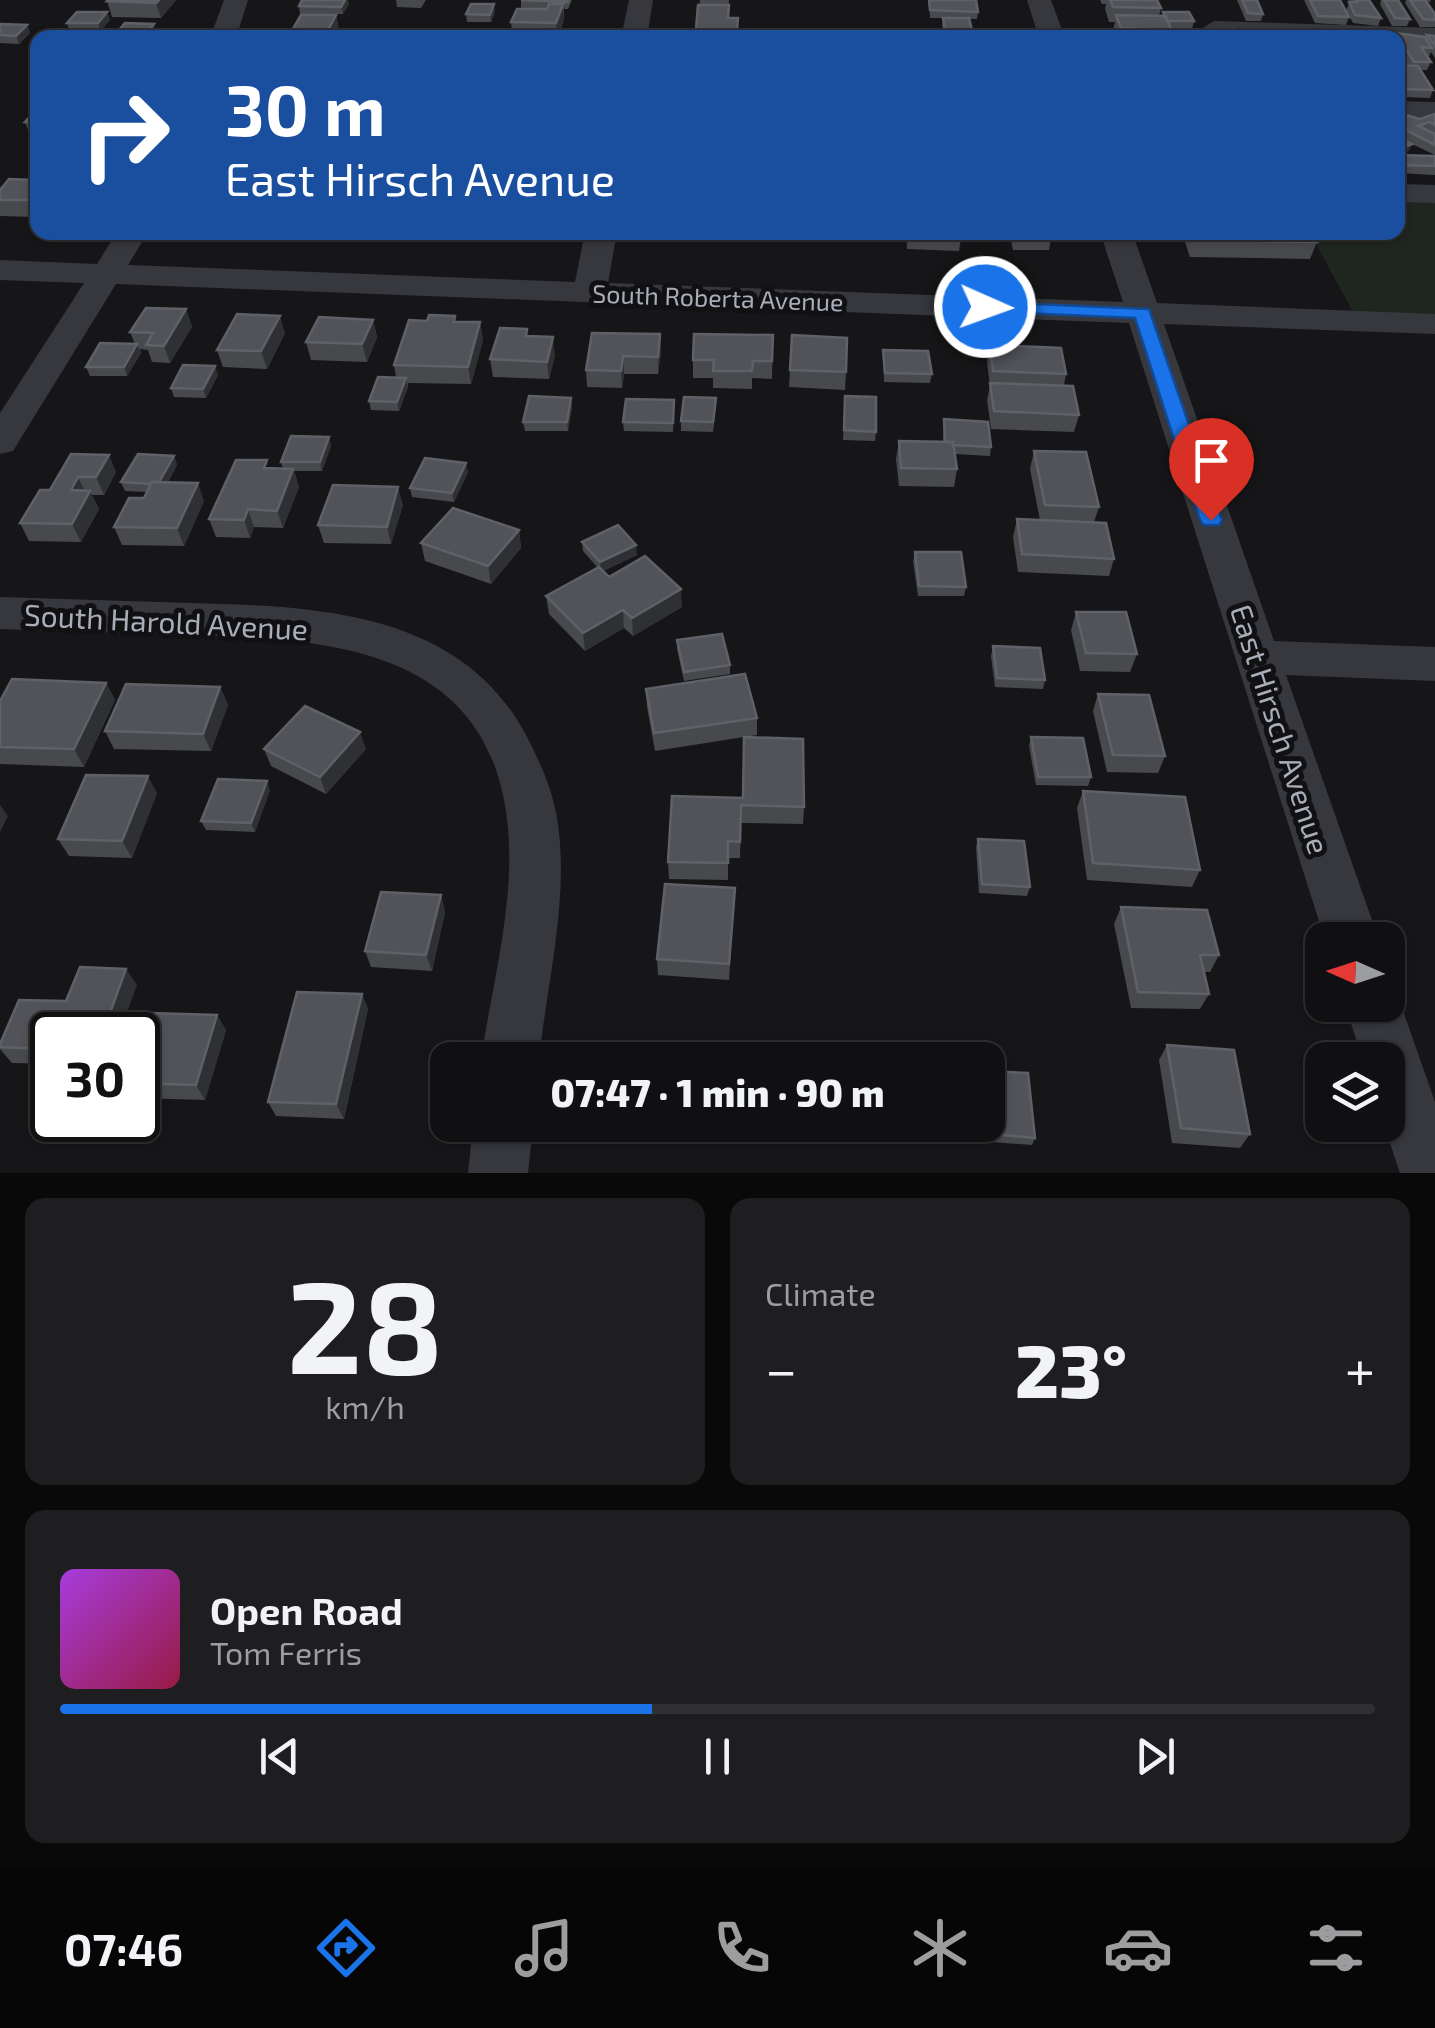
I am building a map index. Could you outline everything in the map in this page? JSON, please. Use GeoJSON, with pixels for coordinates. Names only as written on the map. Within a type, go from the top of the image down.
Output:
{"type":"FeatureCollection","features":[{"type":"Feature","properties":{"kind":"street"},"geometry":{"type":"LineString","coordinates":[[226,30],[236,0]]}},
{"type":"Feature","properties":{"kind":"street"},"geometry":{"type":"LineString","coordinates":[[635,30],[641,0]]}},
{"type":"Feature","properties":{"kind":"street"},"geometry":{"type":"LineString","coordinates":[[1039,0],[1049,30]]}},
{"type":"Feature","properties":{"kind":"street"},"geometry":{"type":"LineString","coordinates":[[1199,0],[1214,30]]}},
{"type":"Feature","properties":{"kind":"street"},"geometry":{"type":"LineString","coordinates":[[1405,36],[1435,36]]}},
{"type":"Feature","properties":{"kind":"street"},"geometry":{"type":"LineString","coordinates":[[1405,109],[1435,110]]}},
{"type":"Feature","properties":{"kind":"street"},"geometry":{"type":"LineString","coordinates":[[1405,192],[1435,194]]}},
{"type":"Feature","properties":{"kind":"street"},"geometry":{"type":"LineString","coordinates":[[0,442],[128,240]]}},
{"type":"Feature","properties":{"kind":"street"},"geometry":{"type":"LineString","coordinates":[[590,292],[599,240]]}},
{"type":"Feature","properties":{"kind":"street","name":"East Hirsch Avenue"},"geometry":{"type":"LineString","coordinates":[[1119,240],[1346,922]]}},
{"type":"Feature","properties":{"kind":"street","name":"South Roberta Avenue"},"geometry":{"type":"LineString","coordinates":[[0,270],[1435,324]]}},
{"type":"Feature","properties":{"kind":"street","name":"South Harold Avenue"},"geometry":{"type":"LineString","coordinates":[[0,613],[280,621],[357,632],[415,652],[458,682],[499,728],[522,774],[534,847],[512,1042]]}},
{"type":"Feature","properties":{"kind":"street"},"geometry":{"type":"LineString","coordinates":[[1257,658],[1435,664]]}},
{"type":"Feature","properties":{"kind":"street"},"geometry":{"type":"LineString","coordinates":[[1380,1022],[1430,1173]]}},
{"type":"Feature","properties":{"kind":"street"},"geometry":{"type":"LineString","coordinates":[[498,1173],[501,1142]]}},
{"type":"Feature","properties":{"kind":"shaded area"},"geometry":{"type":"Polygon","coordinates":[[[1405,197],[1435,198],[1435,317],[1354,314],[1314,240],[1405,240],[1405,197]]]}},
{"type":"Feature","properties":{"kind":"building"},"geometry":{"type":"Polygon","coordinates":[[[108,0],[159,0],[156,3],[108,0]]]}},
{"type":"Feature","properties":{"kind":"building"},"geometry":{"type":"Polygon","coordinates":[[[302,0],[345,0],[341,7],[299,6],[302,0]]]}},
{"type":"Feature","properties":{"kind":"building"},"geometry":{"type":"Polygon","coordinates":[[[929,0],[976,0],[978,12],[930,10],[929,0]]]}},
{"type":"Feature","properties":{"kind":"building"},"geometry":{"type":"Polygon","coordinates":[[[1110,0],[1157,0],[1161,8],[1113,7],[1110,0]]]}},
{"type":"Feature","properties":{"kind":"building"},"geometry":{"type":"Polygon","coordinates":[[[1242,0],[1257,0],[1263,14],[1248,13],[1242,0]]]}},
{"type":"Feature","properties":{"kind":"building"},"geometry":{"type":"Polygon","coordinates":[[[1310,0],[1340,0],[1349,17],[1318,16],[1310,0]]]}},
{"type":"Feature","properties":{"kind":"building"},"geometry":{"type":"Polygon","coordinates":[[[1369,0],[1381,18],[1355,15],[1349,2],[1369,0]]]}},
{"type":"Feature","properties":{"kind":"building"},"geometry":{"type":"Polygon","coordinates":[[[1384,0],[1398,0],[1410,19],[1395,18],[1384,0]]]}},
{"type":"Feature","properties":{"kind":"building"},"geometry":{"type":"Polygon","coordinates":[[[1410,0],[1425,0],[1435,20],[1423,19],[1410,0]]]}},
{"type":"Feature","properties":{"kind":"building"},"geometry":{"type":"Polygon","coordinates":[[[471,4],[494,4],[490,15],[466,14],[471,4]]]}},
{"type":"Feature","properties":{"kind":"building"},"geometry":{"type":"Polygon","coordinates":[[[549,4],[563,4],[556,23],[511,22],[517,9],[547,9],[549,4]]]}},
{"type":"Feature","properties":{"kind":"building"},"geometry":{"type":"Polygon","coordinates":[[[698,5],[729,5],[728,18],[738,18],[737,29],[696,29],[698,5]]]}},
{"type":"Feature","properties":{"kind":"building"},"geometry":{"type":"Polygon","coordinates":[[[77,12],[107,12],[98,23],[67,23],[77,12]]]}},
{"type":"Feature","properties":{"kind":"building"},"geometry":{"type":"Polygon","coordinates":[[[1163,12],[1189,12],[1194,21],[1167,21],[1163,12]]]}},
{"type":"Feature","properties":{"kind":"building"},"geometry":{"type":"Polygon","coordinates":[[[301,15],[336,15],[328,30],[292,30],[301,15]]]}},
{"type":"Feature","properties":{"kind":"building"},"geometry":{"type":"Polygon","coordinates":[[[1116,15],[1166,16],[1171,30],[1145,30],[1121,28],[1116,15]]]}},
{"type":"Feature","properties":{"kind":"building"},"geometry":{"type":"Polygon","coordinates":[[[943,18],[969,18],[972,30],[945,30],[943,18]]]}},
{"type":"Feature","properties":{"kind":"building"},"geometry":{"type":"Polygon","coordinates":[[[125,23],[154,24],[149,30],[119,30],[125,23]]]}},
{"type":"Feature","properties":{"kind":"building"},"geometry":{"type":"Polygon","coordinates":[[[0,24],[27,25],[16,36],[0,35],[0,24]]]}},
{"type":"Feature","properties":{"kind":"building"},"geometry":{"type":"Polygon","coordinates":[[[1405,34],[1425,37],[1432,48],[1421,47],[1431,62],[1414,62],[1405,48],[1405,34]]]}},
{"type":"Feature","properties":{"kind":"building"},"geometry":{"type":"Polygon","coordinates":[[[1405,65],[1418,66],[1433,90],[1405,89],[1405,65]]]}},
{"type":"Feature","properties":{"kind":"building"},"geometry":{"type":"Polygon","coordinates":[[[1435,114],[1435,125],[1429,122],[1418,126],[1435,134],[1435,145],[1405,130],[1405,115],[1420,119],[1435,114]]]}},
{"type":"Feature","properties":{"kind":"building"},"geometry":{"type":"Polygon","coordinates":[[[1405,155],[1435,156],[1435,166],[1405,165],[1405,155]]]}},
{"type":"Feature","properties":{"kind":"building"},"geometry":{"type":"Polygon","coordinates":[[[9,179],[30,180],[30,200],[0,200],[0,190],[9,179]]]}},
{"type":"Feature","properties":{"kind":"building"},"geometry":{"type":"Polygon","coordinates":[[[1195,240],[1316,240],[1317,242],[1195,240]]]}},
{"type":"Feature","properties":{"kind":"building"},"geometry":{"type":"Polygon","coordinates":[[[146,308],[186,309],[164,346],[146,345],[153,333],[130,332],[146,308]]]}},
{"type":"Feature","properties":{"kind":"building"},"geometry":{"type":"Polygon","coordinates":[[[237,314],[280,316],[261,351],[217,350],[237,314]]]}},
{"type":"Feature","properties":{"kind":"building"},"geometry":{"type":"Polygon","coordinates":[[[429,315],[455,316],[454,322],[480,322],[468,367],[394,365],[409,320],[427,321],[429,315]]]}},
{"type":"Feature","properties":{"kind":"building"},"geometry":{"type":"Polygon","coordinates":[[[319,317],[373,320],[362,344],[306,342],[319,317]]]}},
{"type":"Feature","properties":{"kind":"building"},"geometry":{"type":"Polygon","coordinates":[[[500,328],[527,329],[526,336],[553,337],[547,362],[490,359],[500,328]]]}},
{"type":"Feature","properties":{"kind":"building"},"geometry":{"type":"Polygon","coordinates":[[[592,333],[660,334],[658,357],[623,356],[621,371],[586,370],[592,333]]]}},
{"type":"Feature","properties":{"kind":"building"},"geometry":{"type":"Polygon","coordinates":[[[694,334],[773,335],[772,361],[753,361],[752,371],[713,371],[714,360],[693,360],[694,334]]]}},
{"type":"Feature","properties":{"kind":"building"},"geometry":{"type":"Polygon","coordinates":[[[792,335],[847,338],[846,372],[790,370],[792,335]]]}},
{"type":"Feature","properties":{"kind":"building"},"geometry":{"type":"Polygon","coordinates":[[[100,343],[137,344],[124,367],[86,367],[100,343]]]}},
{"type":"Feature","properties":{"kind":"building"},"geometry":{"type":"Polygon","coordinates":[[[990,345],[1061,348],[1066,374],[993,371],[990,345]]]}},
{"type":"Feature","properties":{"kind":"building"},"geometry":{"type":"Polygon","coordinates":[[[883,350],[928,351],[932,374],[885,373],[883,350]]]}},
{"type":"Feature","properties":{"kind":"building"},"geometry":{"type":"Polygon","coordinates":[[[183,365],[215,366],[203,389],[171,388],[183,365]]]}},
{"type":"Feature","properties":{"kind":"building"},"geometry":{"type":"Polygon","coordinates":[[[378,377],[406,378],[397,402],[369,401],[378,377]]]}},
{"type":"Feature","properties":{"kind":"building"},"geometry":{"type":"Polygon","coordinates":[[[990,383],[1073,386],[1079,415],[994,411],[990,383]]]}},
{"type":"Feature","properties":{"kind":"building"},"geometry":{"type":"Polygon","coordinates":[[[529,396],[571,398],[567,422],[523,422],[529,396]]]}},
{"type":"Feature","properties":{"kind":"building"},"geometry":{"type":"Polygon","coordinates":[[[845,396],[876,397],[876,432],[844,430],[845,396]]]}},
{"type":"Feature","properties":{"kind":"building"},"geometry":{"type":"Polygon","coordinates":[[[684,397],[716,398],[713,422],[681,421],[684,397]]]}},
{"type":"Feature","properties":{"kind":"building"},"geometry":{"type":"Polygon","coordinates":[[[626,399],[674,400],[673,423],[623,422],[626,399]]]}},
{"type":"Feature","properties":{"kind":"building"},"geometry":{"type":"Polygon","coordinates":[[[944,419],[988,422],[991,447],[945,442],[944,419]]]}},
{"type":"Feature","properties":{"kind":"building"},"geometry":{"type":"Polygon","coordinates":[[[291,436],[329,437],[320,462],[281,462],[291,436]]]}},
{"type":"Feature","properties":{"kind":"building"},"geometry":{"type":"Polygon","coordinates":[[[899,441],[953,442],[957,469],[901,468],[899,441]]]}},
{"type":"Feature","properties":{"kind":"building"},"geometry":{"type":"Polygon","coordinates":[[[1034,451],[1086,452],[1099,507],[1045,505],[1034,451]]]}},
{"type":"Feature","properties":{"kind":"building"},"geometry":{"type":"Polygon","coordinates":[[[71,454],[109,455],[96,477],[78,477],[71,490],[90,491],[72,524],[20,523],[40,490],[50,490],[71,454]]]}},
{"type":"Feature","properties":{"kind":"building"},"geometry":{"type":"Polygon","coordinates":[[[138,454],[174,456],[159,482],[121,482],[138,454]]]}},
{"type":"Feature","properties":{"kind":"building"},"geometry":{"type":"Polygon","coordinates":[[[425,458],[466,463],[452,493],[410,488],[425,458]]]}},
{"type":"Feature","properties":{"kind":"building"},"geometry":{"type":"Polygon","coordinates":[[[236,460],[267,460],[264,468],[293,469],[277,511],[248,509],[244,520],[209,519],[236,460]]]}},
{"type":"Feature","properties":{"kind":"building"},"geometry":{"type":"Polygon","coordinates":[[[152,482],[198,483],[177,528],[114,527],[129,498],[144,498],[152,482]]]}},
{"type":"Feature","properties":{"kind":"building"},"geometry":{"type":"Polygon","coordinates":[[[333,485],[398,487],[387,527],[318,525],[333,485]]]}},
{"type":"Feature","properties":{"kind":"building"},"geometry":{"type":"Polygon","coordinates":[[[453,508],[519,530],[488,566],[421,543],[453,508]]]}},
{"type":"Feature","properties":{"kind":"building"},"geometry":{"type":"Polygon","coordinates":[[[1017,519],[1106,523],[1114,559],[1022,554],[1017,519]]]}},
{"type":"Feature","properties":{"kind":"building"},"geometry":{"type":"Polygon","coordinates":[[[618,525],[636,545],[600,562],[582,542],[618,525]]]}},
{"type":"Feature","properties":{"kind":"building"},"geometry":{"type":"Polygon","coordinates":[[[915,552],[961,552],[966,587],[919,586],[915,552]]]}},
{"type":"Feature","properties":{"kind":"building"},"geometry":{"type":"Polygon","coordinates":[[[645,556],[681,589],[632,618],[623,610],[583,633],[546,596],[599,567],[609,577],[645,556]]]}},
{"type":"Feature","properties":{"kind":"building"},"geometry":{"type":"Polygon","coordinates":[[[1076,612],[1126,612],[1137,654],[1086,653],[1076,612]]]}},
{"type":"Feature","properties":{"kind":"building"},"geometry":{"type":"Polygon","coordinates":[[[722,634],[730,665],[684,672],[677,640],[722,634]]]}},
{"type":"Feature","properties":{"kind":"building"},"geometry":{"type":"Polygon","coordinates":[[[993,646],[1040,648],[1045,680],[997,678],[993,646]]]}},
{"type":"Feature","properties":{"kind":"building"},"geometry":{"type":"Polygon","coordinates":[[[745,674],[757,718],[654,733],[646,689],[745,674]]]}},
{"type":"Feature","properties":{"kind":"building"},"geometry":{"type":"Polygon","coordinates":[[[12,679],[106,683],[74,749],[0,747],[0,701],[12,679]]]}},
{"type":"Feature","properties":{"kind":"building"},"geometry":{"type":"Polygon","coordinates":[[[126,684],[220,687],[203,734],[105,731],[126,684]]]}},
{"type":"Feature","properties":{"kind":"building"},"geometry":{"type":"Polygon","coordinates":[[[1098,694],[1149,695],[1165,756],[1113,755],[1098,694]]]}},
{"type":"Feature","properties":{"kind":"building"},"geometry":{"type":"Polygon","coordinates":[[[305,706],[360,732],[320,777],[264,749],[305,706]]]}},
{"type":"Feature","properties":{"kind":"building"},"geometry":{"type":"Polygon","coordinates":[[[744,737],[803,739],[804,807],[741,805],[740,842],[728,841],[728,863],[668,862],[672,796],[743,798],[744,737]]]}},
{"type":"Feature","properties":{"kind":"building"},"geometry":{"type":"Polygon","coordinates":[[[1031,737],[1083,738],[1091,777],[1038,777],[1031,737]]]}},
{"type":"Feature","properties":{"kind":"building"},"geometry":{"type":"Polygon","coordinates":[[[86,775],[148,776],[122,841],[58,839],[86,775]]]}},
{"type":"Feature","properties":{"kind":"building"},"geometry":{"type":"Polygon","coordinates":[[[218,779],[267,781],[251,823],[201,821],[218,779]]]}},
{"type":"Feature","properties":{"kind":"building"},"geometry":{"type":"Polygon","coordinates":[[[1083,791],[1185,797],[1200,870],[1093,863],[1083,791]]]}},
{"type":"Feature","properties":{"kind":"building"},"geometry":{"type":"Polygon","coordinates":[[[978,839],[1024,841],[1030,887],[982,884],[978,839]]]}},
{"type":"Feature","properties":{"kind":"building"},"geometry":{"type":"Polygon","coordinates":[[[665,884],[735,888],[729,964],[657,959],[665,884]]]}},
{"type":"Feature","properties":{"kind":"building"},"geometry":{"type":"Polygon","coordinates":[[[381,892],[441,895],[426,955],[365,951],[381,892]]]}},
{"type":"Feature","properties":{"kind":"building"},"geometry":{"type":"Polygon","coordinates":[[[1121,907],[1207,910],[1219,955],[1200,955],[1209,994],[1138,992],[1121,907]]]}},
{"type":"Feature","properties":{"kind":"building"},"geometry":{"type":"Polygon","coordinates":[[[80,967],[126,969],[110,1012],[30,1012],[30,1048],[0,1047],[19,1000],[66,1001],[80,967]]]}},
{"type":"Feature","properties":{"kind":"building"},"geometry":{"type":"Polygon","coordinates":[[[297,992],[362,994],[336,1104],[268,1102],[297,992]]]}},
{"type":"Feature","properties":{"kind":"building"},"geometry":{"type":"Polygon","coordinates":[[[160,1013],[217,1015],[196,1085],[160,1084],[160,1013]]]}},
{"type":"Feature","properties":{"kind":"building"},"geometry":{"type":"Polygon","coordinates":[[[1167,1045],[1234,1050],[1250,1134],[1181,1128],[1167,1045]]]}},
{"type":"Feature","properties":{"kind":"building"},"geometry":{"type":"Polygon","coordinates":[[[1005,1072],[1028,1073],[1035,1138],[1005,1135],[1005,1072]]]}},
{"type":"Feature","properties":{"kind":"route"},"geometry":{"type":"LineString","coordinates":[[985,307],[1143,313],[1211,520]]}}]}
